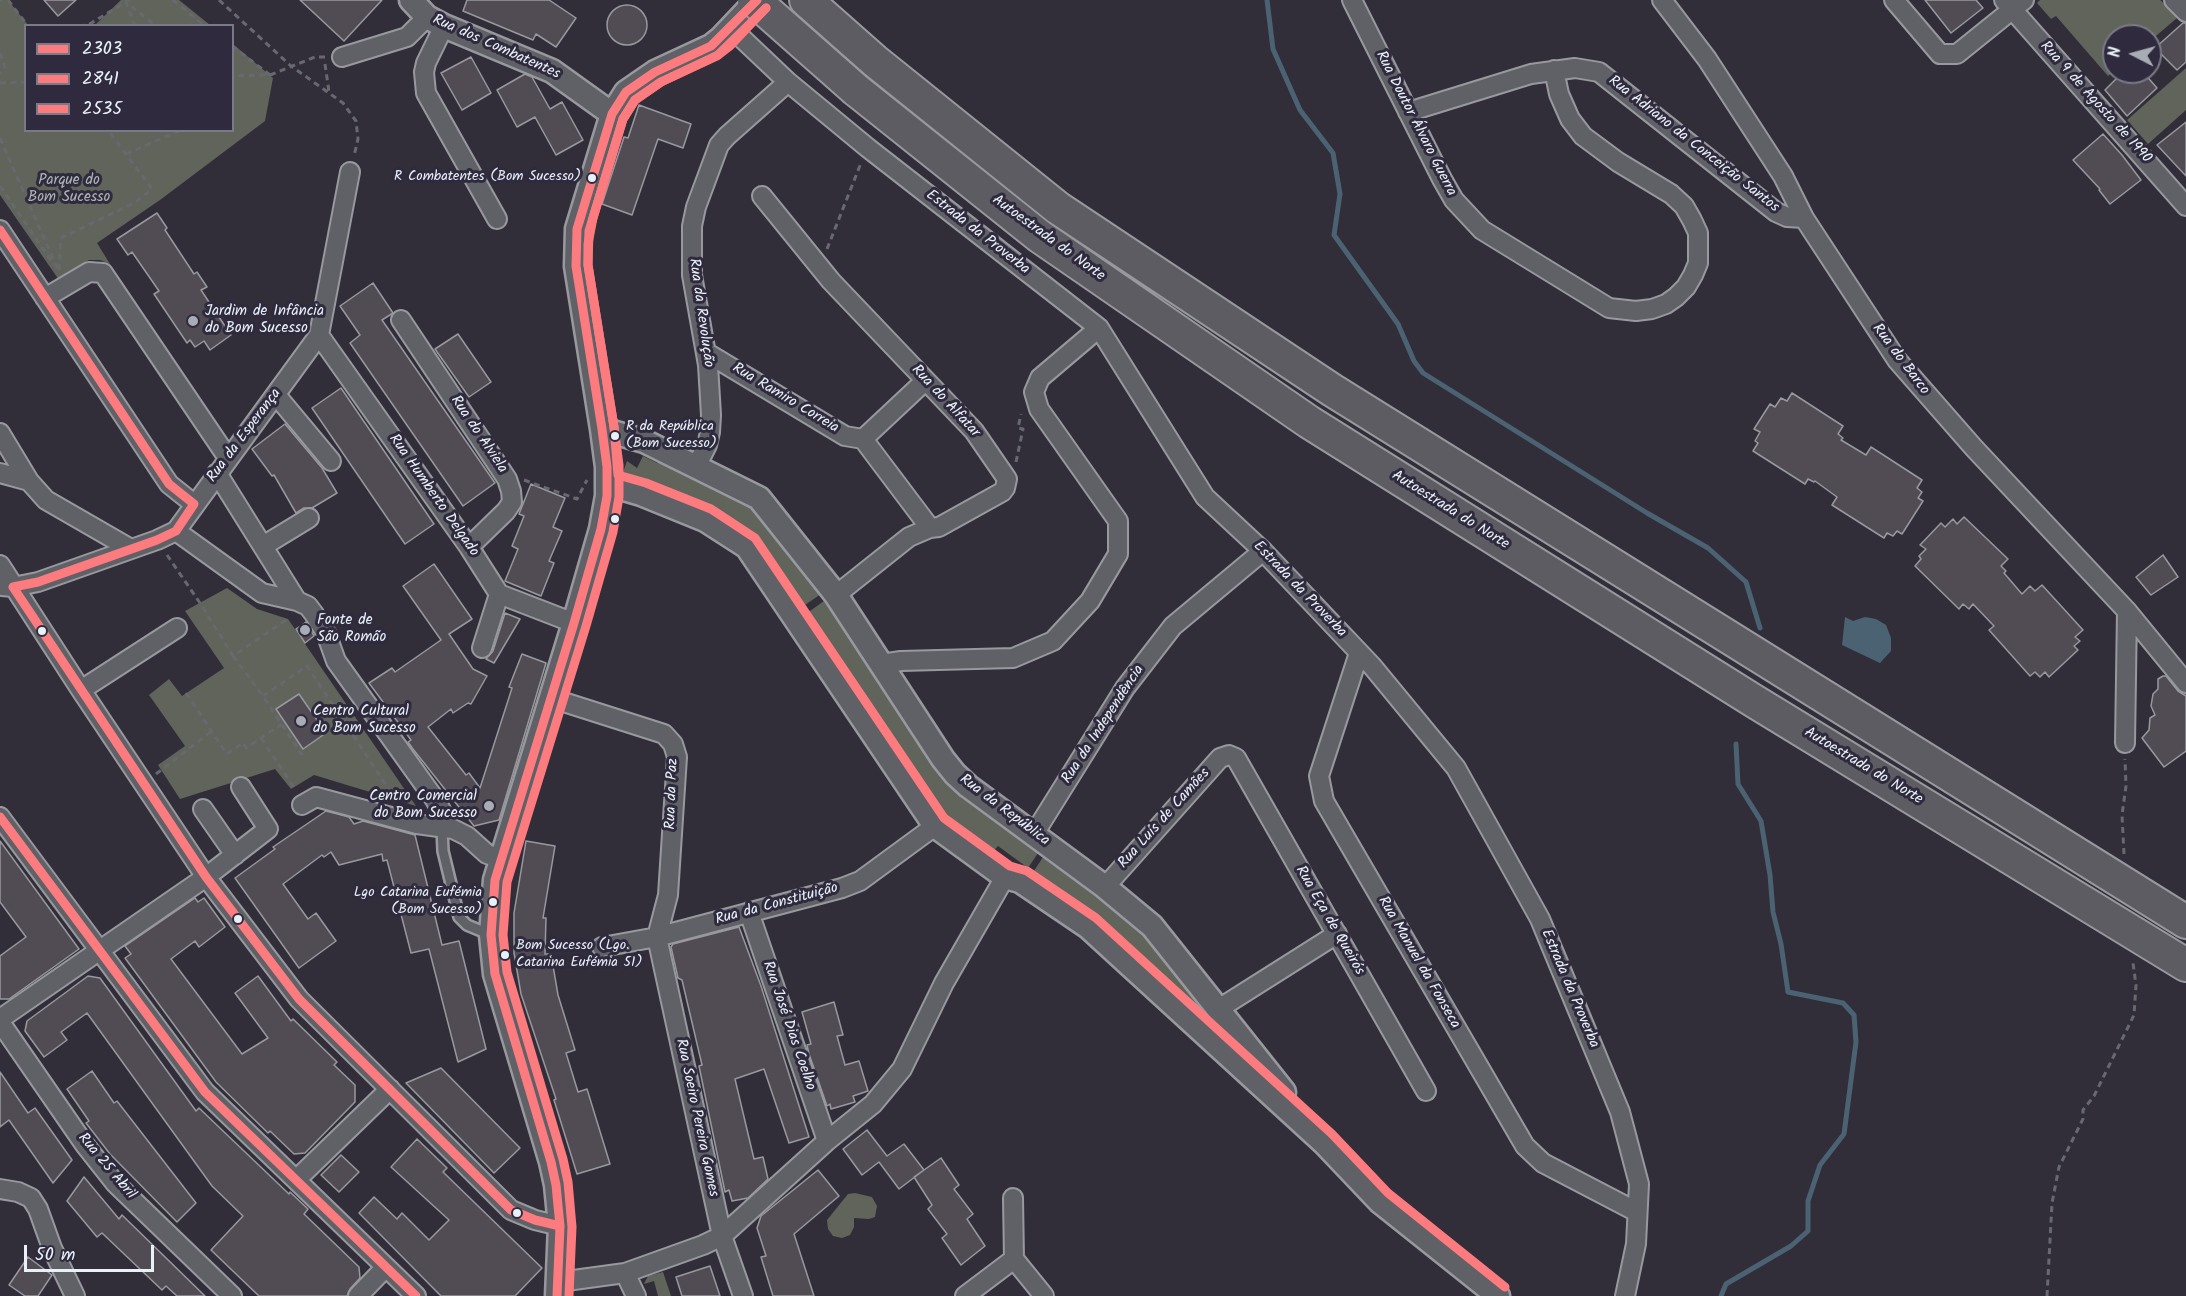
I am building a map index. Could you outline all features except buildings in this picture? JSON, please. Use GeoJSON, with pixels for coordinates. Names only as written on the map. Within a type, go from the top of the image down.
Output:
{"type":"FeatureCollection","features":[{"type":"Feature","properties":{"kind":"highway","name":"Autoestrada do Norte"},"geometry":{"type":"LineString","coordinates":[[756,0],[856,90],[1040,236],[1309,423],[1754,701],[2186,965]]}},
{"type":"Feature","properties":{"kind":"highway","name":"Autoestrada do Norte"},"geometry":{"type":"LineString","coordinates":[[806,0],[874,62],[1058,208],[1332,390],[2186,922]]}},
{"type":"Feature","properties":{"kind":"street","name":"Rua dos Combatentes"},"geometry":{"type":"LineString","coordinates":[[411,0],[435,22],[552,70],[612,114]]}},
{"type":"Feature","properties":{"kind":"street"},"geometry":{"type":"LineString","coordinates":[[756,0],[711,46],[637,83],[626,92],[612,114],[581,215],[576,243],[576,266],[602,429],[607,476],[601,529],[495,880],[491,935],[495,974],[551,1162],[560,1208],[558,1289],[625,1273],[722,1236],[827,1141],[873,1104],[902,1069],[944,983],[1005,877]]}},
{"type":"Feature","properties":{"kind":"street","name":"Rua Doutor Álvaro Guerra"},"geometry":{"type":"LineString","coordinates":[[1352,0],[1454,201],[1482,230],[1609,308],[1636,311],[1666,304],[1686,287],[1698,263],[1698,233],[1692,220],[1684,206],[1671,194],[1618,162],[1583,136],[1570,119],[1559,94],[1554,70]]}},
{"type":"Feature","properties":{"kind":"street","name":"Rua do Barco"},"geometry":{"type":"LineString","coordinates":[[1662,0],[1707,59],[1783,176],[1804,218],[1884,342],[1910,376],[1974,448],[2127,611],[2186,683]]}},
{"type":"Feature","properties":{"kind":"street"},"geometry":{"type":"LineString","coordinates":[[1894,0],[1940,54],[1957,54],[2013,3]]}},
{"type":"Feature","properties":{"kind":"street"},"geometry":{"type":"LineString","coordinates":[[2174,0],[2186,12]]}},
{"type":"Feature","properties":{"kind":"street","name":"Rua 9 de Agosto de 1990"},"geometry":{"type":"LineString","coordinates":[[2013,3],[2186,206]]}},
{"type":"Feature","properties":{"kind":"street"},"geometry":{"type":"LineString","coordinates":[[333,57],[407,37],[435,22]]}},
{"type":"Feature","properties":{"kind":"street"},"geometry":{"type":"LineString","coordinates":[[435,22],[426,63],[424,82],[426,93],[497,219]]}},
{"type":"Feature","properties":{"kind":"street","name":"Estrada da Proverba"},"geometry":{"type":"LineString","coordinates":[[731,28],[788,82],[868,148],[1098,328],[1206,497],[1263,551],[1359,653],[1456,768],[1540,919],[1620,1112],[1639,1184],[1636,1244],[1625,1296]]}},
{"type":"Feature","properties":{"kind":"street","name":"Rua Adriano da Conceição Santos"},"geometry":{"type":"LineString","coordinates":[[1408,112],[1531,74],[1575,69],[1599,72],[1776,212],[1787,217],[1804,218]]}},
{"type":"Feature","properties":{"kind":"street","name":"Rua da Revolução"},"geometry":{"type":"LineString","coordinates":[[696,466],[710,432],[711,415],[706,353],[692,275],[692,226],[696,207],[719,146],[727,136],[788,82]]}},
{"type":"Feature","properties":{"kind":"street","name":"Rua da Esperança"},"geometry":{"type":"LineString","coordinates":[[176,531],[319,335],[350,172]]}},
{"type":"Feature","properties":{"kind":"street","name":"Rua do Alfatar"},"geometry":{"type":"LineString","coordinates":[[762,196],[819,267],[974,431],[1007,479],[1002,492],[939,527],[930,528],[909,537],[836,595]]}},
{"type":"Feature","properties":{"kind":"street"},"geometry":{"type":"LineString","coordinates":[[0,230],[170,484],[194,504]]}},
{"type":"Feature","properties":{"kind":"street"},"geometry":{"type":"LineString","coordinates":[[45,298],[88,272],[103,273],[228,458]]}},
{"type":"Feature","properties":{"kind":"street","name":"Rua do Alviela"},"geometry":{"type":"LineString","coordinates":[[401,320],[507,479],[511,491],[512,502],[506,511],[469,547]]}},
{"type":"Feature","properties":{"kind":"street"},"geometry":{"type":"LineString","coordinates":[[881,664],[901,660],[1013,658],[1053,641],[1090,601],[1118,554],[1118,521],[1039,409],[1034,392],[1040,378],[1098,328]]}},
{"type":"Feature","properties":{"kind":"street","name":"Rua Humberto Delgado"},"geometry":{"type":"LineString","coordinates":[[319,335],[469,547],[499,594]]}},
{"type":"Feature","properties":{"kind":"street","name":"Rua Ramiro Correia"},"geometry":{"type":"LineString","coordinates":[[706,353],[845,436],[863,439]]}},
{"type":"Feature","properties":{"kind":"street"},"geometry":{"type":"LineString","coordinates":[[925,381],[863,439],[930,528]]}},
{"type":"Feature","properties":{"kind":"street"},"geometry":{"type":"LineString","coordinates":[[276,395],[331,461]]}},
{"type":"Feature","properties":{"kind":"street","name":"Rua da República"},"geometry":{"type":"LineString","coordinates":[[602,429],[644,441],[759,498],[836,595],[943,759],[956,774],[968,786],[1105,887],[1152,926],[1220,1008],[1324,1143]]}},
{"type":"Feature","properties":{"kind":"street"},"geometry":{"type":"LineString","coordinates":[[0,433],[29,481],[46,501],[131,549]]}},
{"type":"Feature","properties":{"kind":"street"},"geometry":{"type":"LineString","coordinates":[[0,473],[29,481]]}},
{"type":"Feature","properties":{"kind":"street"},"geometry":{"type":"LineString","coordinates":[[217,474],[299,602],[315,614],[326,633],[336,660],[434,798],[441,810],[442,828]]}},
{"type":"Feature","properties":{"kind":"street"},"geometry":{"type":"LineString","coordinates":[[607,476],[641,494],[705,520],[747,547],[935,826],[1005,877],[1023,882],[1088,927],[1324,1143],[1380,1202],[1498,1296]]}},
{"type":"Feature","properties":{"kind":"street"},"geometry":{"type":"LineString","coordinates":[[263,546],[309,518]]}},
{"type":"Feature","properties":{"kind":"street"},"geometry":{"type":"LineString","coordinates":[[6,587],[38,582],[157,540],[176,531],[262,593],[299,602]]}},
{"type":"Feature","properties":{"kind":"street","name":"Rua da Independência"},"geometry":{"type":"LineString","coordinates":[[1034,834],[1125,688],[1173,626],[1263,551]]}},
{"type":"Feature","properties":{"kind":"street"},"geometry":{"type":"LineString","coordinates":[[0,565],[6,587],[81,690],[206,877],[298,999],[511,1210],[535,1220],[560,1226]]}},
{"type":"Feature","properties":{"kind":"street"},"geometry":{"type":"LineString","coordinates":[[482,648],[499,594],[574,623]]}},
{"type":"Feature","properties":{"kind":"street"},"geometry":{"type":"LineString","coordinates":[[2125,743],[2127,611]]}},
{"type":"Feature","properties":{"kind":"street"},"geometry":{"type":"LineString","coordinates":[[81,690],[177,627]]}},
{"type":"Feature","properties":{"kind":"street","name":"Rua Manuel da Fonseca"},"geometry":{"type":"LineString","coordinates":[[1359,653],[1319,776],[1324,801],[1525,1146],[1543,1163],[1637,1212]]}},
{"type":"Feature","properties":{"kind":"street","name":"Rua da Paz"},"geometry":{"type":"LineString","coordinates":[[551,698],[664,734],[673,744],[677,757],[668,895],[657,937]]}},
{"type":"Feature","properties":{"kind":"street","name":"Rua Luís de Camões"},"geometry":{"type":"LineString","coordinates":[[1105,887],[1220,758],[1228,755]]}},
{"type":"Feature","properties":{"kind":"street","name":"Rua Eça de Queirós"},"geometry":{"type":"LineString","coordinates":[[1228,755],[1236,758],[1426,1091]]}},
{"type":"Feature","properties":{"kind":"street"},"geometry":{"type":"LineString","coordinates":[[0,1021],[206,877],[268,830],[241,787]]}},
{"type":"Feature","properties":{"kind":"street"},"geometry":{"type":"LineString","coordinates":[[303,804],[316,797],[430,827],[460,832],[487,854],[501,859]]}},
{"type":"Feature","properties":{"kind":"street"},"geometry":{"type":"LineString","coordinates":[[203,809],[235,855]]}},
{"type":"Feature","properties":{"kind":"street"},"geometry":{"type":"LineString","coordinates":[[0,817],[206,1092],[416,1296]]}},
{"type":"Feature","properties":{"kind":"street","name":"Rua da Constituição"},"geometry":{"type":"LineString","coordinates":[[602,947],[657,937],[842,888],[860,881],[935,826]]}},
{"type":"Feature","properties":{"kind":"street","name":"Rua José Dias Coelho"},"geometry":{"type":"LineString","coordinates":[[749,912],[827,1141]]}},
{"type":"Feature","properties":{"kind":"street"},"geometry":{"type":"LineString","coordinates":[[1220,1008],[1337,934]]}},
{"type":"Feature","properties":{"kind":"street","name":"Rua Soeiro Pereira Gomes"},"geometry":{"type":"LineString","coordinates":[[657,937],[722,1236],[743,1296]]}},
{"type":"Feature","properties":{"kind":"street","name":"Rua 25 Abril"},"geometry":{"type":"LineString","coordinates":[[0,1021],[85,1145],[115,1183],[232,1296]]}},
{"type":"Feature","properties":{"kind":"street"},"geometry":{"type":"LineString","coordinates":[[296,1180],[390,1089]]}},
{"type":"Feature","properties":{"kind":"street"},"geometry":{"type":"LineString","coordinates":[[0,1189],[18,1192],[31,1198],[38,1209],[52,1248],[75,1296]]}},
{"type":"Feature","properties":{"kind":"street"},"geometry":{"type":"LineString","coordinates":[[1014,1197],[1014,1259],[1044,1296]]}},
{"type":"Feature","properties":{"kind":"street"},"geometry":{"type":"LineString","coordinates":[[965,1296],[1014,1259]]}},
{"type":"Feature","properties":{"kind":"street"},"geometry":{"type":"LineString","coordinates":[[358,1296],[386,1267]]}},
{"type":"Feature","properties":{"kind":"street"},"geometry":{"type":"LineString","coordinates":[[625,1273],[636,1296]]}},
{"type":"Feature","properties":{"kind":"lane"},"geometry":{"type":"LineString","coordinates":[[442,828],[443,851],[459,917],[467,925],[491,935]]}},
{"type":"Feature","properties":{"kind":"path"},"geometry":{"type":"LineString","coordinates":[[8,0],[26,24]]}},
{"type":"Feature","properties":{"kind":"path"},"geometry":{"type":"LineString","coordinates":[[172,0],[202,24]]}},
{"type":"Feature","properties":{"kind":"path"},"geometry":{"type":"LineString","coordinates":[[219,0],[291,66],[343,103],[356,121],[358,139],[350,172]]}},
{"type":"Feature","properties":{"kind":"path"},"geometry":{"type":"LineString","coordinates":[[90,24],[127,1]]}},
{"type":"Feature","properties":{"kind":"path"},"geometry":{"type":"LineString","coordinates":[[127,1],[134,24]]}},
{"type":"Feature","properties":{"kind":"path"},"geometry":{"type":"LineString","coordinates":[[127,1],[154,24]]}},
{"type":"Feature","properties":{"kind":"path"},"geometry":{"type":"LineString","coordinates":[[234,48],[270,75]]}},
{"type":"Feature","properties":{"kind":"path"},"geometry":{"type":"LineString","coordinates":[[0,53],[5,68],[0,74]]}},
{"type":"Feature","properties":{"kind":"path"},"geometry":{"type":"LineString","coordinates":[[234,76],[270,75],[315,57],[333,57],[329,92]]}},
{"type":"Feature","properties":{"kind":"path"},"geometry":{"type":"LineString","coordinates":[[0,82],[24,82]]}},
{"type":"Feature","properties":{"kind":"path"},"geometry":{"type":"LineString","coordinates":[[59,272],[61,238],[136,202],[152,189],[110,132]]}},
{"type":"Feature","properties":{"kind":"path"},"geometry":{"type":"LineString","coordinates":[[126,154],[176,132]]}},
{"type":"Feature","properties":{"kind":"path"},"geometry":{"type":"LineString","coordinates":[[0,138],[59,272]]}},
{"type":"Feature","properties":{"kind":"path"},"geometry":{"type":"LineString","coordinates":[[819,267],[868,148]]}},
{"type":"Feature","properties":{"kind":"path"},"geometry":{"type":"LineString","coordinates":[[0,186],[59,272]]}},
{"type":"Feature","properties":{"kind":"path"},"geometry":{"type":"LineString","coordinates":[[1015,467],[1023,429],[1018,428],[1022,410]]}},
{"type":"Feature","properties":{"kind":"path"},"geometry":{"type":"LineString","coordinates":[[507,479],[529,480],[577,499],[591,473],[607,476]]}},
{"type":"Feature","properties":{"kind":"path"},"geometry":{"type":"LineString","coordinates":[[157,540],[201,603],[233,656],[302,755]]}},
{"type":"Feature","properties":{"kind":"path"},"geometry":{"type":"LineString","coordinates":[[233,656],[286,621],[299,602]]}},
{"type":"Feature","properties":{"kind":"path"},"geometry":{"type":"LineString","coordinates":[[263,696],[307,666],[397,801],[390,817]]}},
{"type":"Feature","properties":{"kind":"path"},"geometry":{"type":"LineString","coordinates":[[186,693],[227,754],[243,743],[246,748],[282,724]]}},
{"type":"Feature","properties":{"kind":"path"},"geometry":{"type":"LineString","coordinates":[[143,784],[212,732]]}},
{"type":"Feature","properties":{"kind":"path"},"geometry":{"type":"LineString","coordinates":[[261,738],[303,804]]}},
{"type":"Feature","properties":{"kind":"path"},"geometry":{"type":"LineString","coordinates":[[2124,856],[2122,815],[2126,786],[2125,743]]}},
{"type":"Feature","properties":{"kind":"path"},"geometry":{"type":"LineString","coordinates":[[2047,1296],[2051,1256],[2052,1203],[2059,1167],[2083,1119],[2084,1110],[2094,1096],[2134,1015],[2136,985],[2133,963]]}},
{"type":"Feature","properties":{"kind":"green space","name":"Parque do Bom Sucesso"},"geometry":{"type":"Polygon","coordinates":[[[0,0],[8,0],[27,24],[24,24],[24,132],[234,132],[234,45],[273,78],[265,121],[160,200],[97,243],[110,264],[100,260],[89,260],[59,280],[0,195],[0,0]]]}},
{"type":"Feature","properties":{"kind":"green space"},"geometry":{"type":"Polygon","coordinates":[[[121,0],[179,0],[209,24],[96,24],[121,0]]]}},
{"type":"Feature","properties":{"kind":"green space"},"geometry":{"type":"Polygon","coordinates":[[[2040,0],[2160,0],[2173,11],[2177,18],[2162,31],[2162,24],[2102,24],[2102,69],[2056,16],[2051,19],[2037,3],[2040,0]]]}},
{"type":"Feature","properties":{"kind":"green space"},"geometry":{"type":"Polygon","coordinates":[[[2186,68],[2186,110],[2148,144],[2127,120],[2186,68]]]}},
{"type":"Feature","properties":{"kind":"green space"},"geometry":{"type":"Polygon","coordinates":[[[643,456],[657,463],[661,457],[742,495],[824,592],[802,607],[777,570],[770,572],[685,501],[623,472],[627,461],[637,468],[643,456]]]}},
{"type":"Feature","properties":{"kind":"green space"},"geometry":{"type":"Polygon","coordinates":[[[227,588],[257,609],[288,619],[416,806],[314,775],[291,789],[275,769],[180,799],[158,765],[185,746],[149,695],[169,679],[182,696],[224,668],[185,611],[227,588]]]}},
{"type":"Feature","properties":{"kind":"green space"},"geometry":{"type":"Polygon","coordinates":[[[828,598],[941,767],[1042,847],[1028,868],[998,846],[987,858],[928,806],[803,616],[828,598]]]}},
{"type":"Feature","properties":{"kind":"green space"},"geometry":{"type":"Polygon","coordinates":[[[1047,851],[1153,935],[1230,1029],[1219,1038],[1028,880],[1047,851]]]}},
{"type":"Feature","properties":{"kind":"green space"},"geometry":{"type":"Polygon","coordinates":[[[855,1193],[872,1197],[877,1206],[875,1217],[854,1218],[854,1227],[850,1235],[842,1238],[833,1236],[828,1229],[827,1220],[848,1194],[855,1193]]]}},
{"type":"Feature","properties":{"kind":"green space"},"geometry":{"type":"Polygon","coordinates":[[[663,1272],[671,1296],[658,1296],[654,1281],[644,1284],[648,1276],[663,1272]]]}},
{"type":"Feature","properties":{"kind":"water"},"geometry":{"type":"Polygon","coordinates":[[[1845,617],[1853,621],[1865,617],[1876,619],[1886,625],[1891,638],[1891,651],[1880,663],[1842,645],[1845,617]]]}},
{"type":"Feature","properties":{"kind":"waterway"},"geometry":{"type":"LineString","coordinates":[[1267,0],[1273,49],[1300,110],[1333,153],[1340,194],[1334,235],[1398,324],[1414,361],[1423,373],[1647,513],[1708,548],[1746,582],[1760,628]]}},
{"type":"Feature","properties":{"kind":"waterway"},"geometry":{"type":"LineString","coordinates":[[1721,1296],[1726,1284],[1791,1246],[1808,1231],[1808,1201],[1820,1165],[1844,1134],[1856,1042],[1854,1015],[1843,1003],[1788,992],[1781,944],[1773,912],[1770,875],[1761,821],[1738,784],[1736,744]]}},
{"type":"Feature","properties":{"kind":"transit line","name":"2303"},"geometry":{"type":"LineString","coordinates":[[557,1296],[560,1226],[556,1185],[495,974],[491,935],[495,880],[574,623],[601,529],[607,496],[607,467],[602,429],[576,266],[577,229],[612,114],[626,92],[655,72],[711,46],[757,0]]}},
{"type":"Feature","properties":{"kind":"transit line","name":"2841"},"geometry":{"type":"LineString","coordinates":[[569,1296],[572,1227],[568,1182],[507,972],[503,935],[507,882],[586,626],[613,532],[619,497],[619,465],[614,427],[588,265],[589,231],[623,119],[635,100],[661,82],[717,56],[730,46],[766,8]]}},
{"type":"Feature","properties":{"kind":"transit line","name":"2535"},"geometry":{"type":"LineString","coordinates":[[766,8],[718,55],[661,82],[635,100],[623,119],[593,218],[588,244],[588,265],[614,427],[618,475],[646,483],[711,509],[755,538],[944,818],[1010,866],[1027,871],[1096,918],[1332,1134],[1388,1193],[1505,1287]]}},
{"type":"Feature","properties":{"kind":"transit line","name":"2303"},"geometry":{"type":"LineString","coordinates":[[0,230],[169,484],[194,504]]}},
{"type":"Feature","properties":{"kind":"transit line","name":"2303"},"geometry":{"type":"LineString","coordinates":[[13,587],[38,582],[157,540],[176,531],[194,504]]}},
{"type":"Feature","properties":{"kind":"transit line","name":"2303"},"geometry":{"type":"LineString","coordinates":[[13,587],[206,877],[299,999],[511,1210],[535,1220],[560,1226]]}},
{"type":"Feature","properties":{"kind":"transit line","name":"2303"},"geometry":{"type":"LineString","coordinates":[[0,817],[205,1092],[416,1296]]}},
{"type":"Feature","properties":{"kind":"place","name":"R Combatentes (Bom Sucesso)"},"geometry":{"type":"Point","coordinates":[592,178]}},
{"type":"Feature","properties":{"kind":"place","name":"Jardim de Infância do Bom Sucesso"},"geometry":{"type":"Point","coordinates":[193,321]}},
{"type":"Feature","properties":{"kind":"place","name":"R da República (Bom Sucesso)"},"geometry":{"type":"Point","coordinates":[615,436]}},
{"type":"Feature","properties":{"kind":"place","name":"Fonte de São Romão"},"geometry":{"type":"Point","coordinates":[305,630]}},
{"type":"Feature","properties":{"kind":"place","name":"Centro Cultural do Bom Sucesso"},"geometry":{"type":"Point","coordinates":[301,721]}},
{"type":"Feature","properties":{"kind":"place","name":"Centro Comercial do Bom Sucesso"},"geometry":{"type":"Point","coordinates":[489,806]}},
{"type":"Feature","properties":{"kind":"place","name":"Lgo Catarina Eufémia (Bom Sucesso)"},"geometry":{"type":"Point","coordinates":[493,902]}},
{"type":"Feature","properties":{"kind":"place","name":"Bom Sucesso (Lgo. Catarina Eufémia 51)"},"geometry":{"type":"Point","coordinates":[505,955]}}]}
